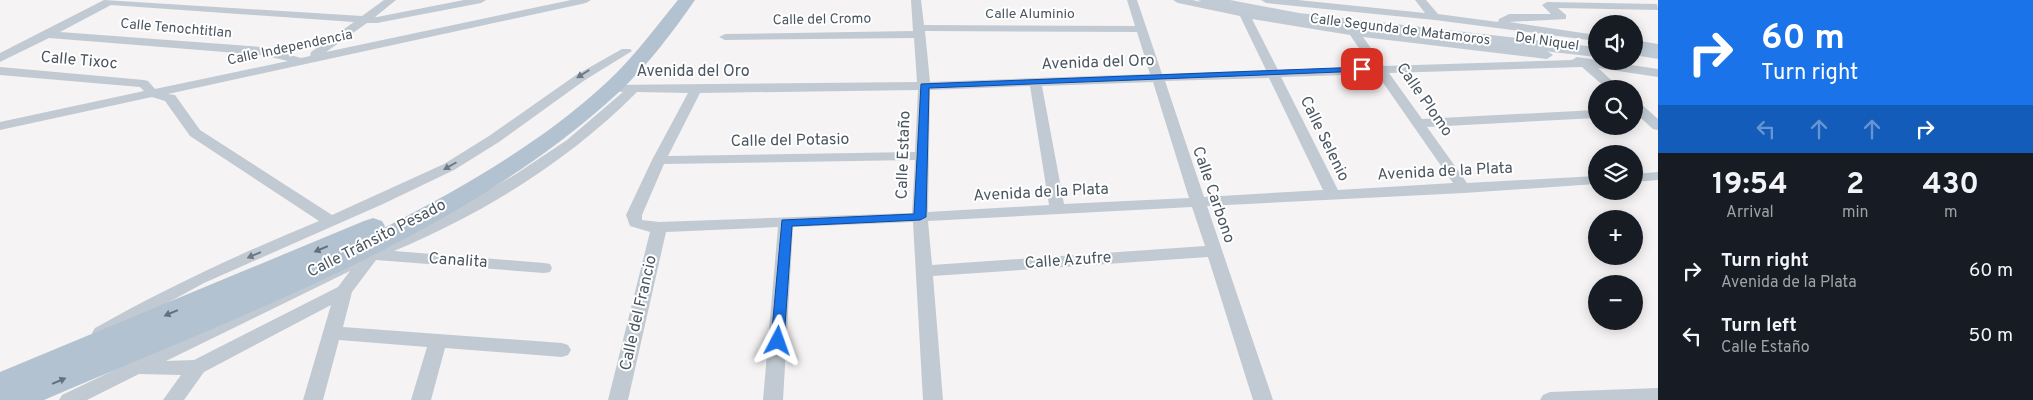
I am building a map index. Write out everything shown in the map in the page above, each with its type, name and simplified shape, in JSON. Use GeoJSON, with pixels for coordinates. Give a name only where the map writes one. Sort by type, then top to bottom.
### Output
{"type":"FeatureCollection","features":[{"type":"Feature","properties":{"kind":"main road","name":"Calle Tránsito Pesado"},"geometry":{"type":"LineString","coordinates":[[0,385],[354,236],[420,202],[525,138],[571,104],[626,51],[670,0]]}},
{"type":"Feature","properties":{"kind":"main road","name":"Calle Tránsito Pesado"},"geometry":{"type":"LineString","coordinates":[[14,400],[277,288],[400,230],[472,189],[542,144],[623,88],[646,52],[687,0]]}},
{"type":"Feature","properties":{"kind":"main road","name":"Calle Segunda de Matamoros"},"geometry":{"type":"LineString","coordinates":[[1206,0],[1300,18],[1588,57]]}},
{"type":"Feature","properties":{"kind":"main road","name":"Calle Segunda de Matamoros"},"geometry":{"type":"LineString","coordinates":[[1238,0],[1322,14],[1588,42]]}},
{"type":"Feature","properties":{"kind":"main road"},"geometry":{"type":"LineString","coordinates":[[1643,52],[1658,54]]}},
{"type":"Feature","properties":{"kind":"main road"},"geometry":{"type":"LineString","coordinates":[[1643,61],[1658,64]]}},
{"type":"Feature","properties":{"kind":"street"},"geometry":{"type":"LineString","coordinates":[[170,6],[189,0]]}},
{"type":"Feature","properties":{"kind":"street"},"geometry":{"type":"LineString","coordinates":[[305,59],[391,0]]}},
{"type":"Feature","properties":{"kind":"street"},"geometry":{"type":"LineString","coordinates":[[0,58],[110,1],[377,20],[481,0]]}},
{"type":"Feature","properties":{"kind":"street","name":"Calle Independencia"},"geometry":{"type":"LineString","coordinates":[[0,126],[586,0]]}},
{"type":"Feature","properties":{"kind":"street","name":"Calle Estaño"},"geometry":{"type":"LineString","coordinates":[[916,0],[924,86],[920,217],[933,400]]}},
{"type":"Feature","properties":{"kind":"street","name":"Calle Carbono"},"geometry":{"type":"LineString","coordinates":[[1132,0],[1196,202],[1263,400]]}},
{"type":"Feature","properties":{"kind":"street","name":"Del Niquel"},"geometry":{"type":"LineString","coordinates":[[1178,0],[1245,16],[1354,32],[1546,55],[1588,57]]}},
{"type":"Feature","properties":{"kind":"street"},"geometry":{"type":"LineString","coordinates":[[1266,0],[1435,17],[1588,37]]}},
{"type":"Feature","properties":{"kind":"street"},"geometry":{"type":"LineString","coordinates":[[1420,0],[1435,17]]}},
{"type":"Feature","properties":{"kind":"street"},"geometry":{"type":"LineString","coordinates":[[1506,26],[1503,21],[1509,17],[1562,17],[1547,5],[1535,0]]}},
{"type":"Feature","properties":{"kind":"street"},"geometry":{"type":"LineString","coordinates":[[1547,5],[1657,6]]}},
{"type":"Feature","properties":{"kind":"street"},"geometry":{"type":"LineString","coordinates":[[1322,14],[1392,14]]}},
{"type":"Feature","properties":{"kind":"street","name":"Calle Selenio"},"geometry":{"type":"LineString","coordinates":[[1245,16],[1333,195]]}},
{"type":"Feature","properties":{"kind":"street","name":"Calle Aluminio"},"geometry":{"type":"LineString","coordinates":[[920,31],[1141,29]]}},
{"type":"Feature","properties":{"kind":"street","name":"Calle del Cromo"},"geometry":{"type":"LineString","coordinates":[[726,37],[920,31]]}},
{"type":"Feature","properties":{"kind":"street","name":"Calle Plomo"},"geometry":{"type":"LineString","coordinates":[[1354,32],[1464,189]]}},
{"type":"Feature","properties":{"kind":"street","name":"Calle Tenochtitlan"},"geometry":{"type":"LineString","coordinates":[[47,34],[262,51],[305,59]]}},
{"type":"Feature","properties":{"kind":"street"},"geometry":{"type":"LineString","coordinates":[[1643,44],[1658,47]]}},
{"type":"Feature","properties":{"kind":"street"},"geometry":{"type":"LineString","coordinates":[[44,366],[163,296],[377,202],[452,165],[528,115],[578,76],[626,51]]}},
{"type":"Feature","properties":{"kind":"street","name":"Avenida del Oro"},"geometry":{"type":"LineString","coordinates":[[623,88],[924,86],[1380,69],[1588,57]]}},
{"type":"Feature","properties":{"kind":"street"},"geometry":{"type":"LineString","coordinates":[[1643,69],[1658,73]]}},
{"type":"Feature","properties":{"kind":"street","name":"Calle Tixoc"},"geometry":{"type":"LineString","coordinates":[[0,71],[144,84],[152,93],[170,98],[195,133],[332,222]]}},
{"type":"Feature","properties":{"kind":"street"},"geometry":{"type":"LineString","coordinates":[[1035,82],[1057,210]]}},
{"type":"Feature","properties":{"kind":"street"},"geometry":{"type":"LineString","coordinates":[[69,400],[137,369],[372,254],[435,228],[521,177],[572,143],[609,113],[623,88]]}},
{"type":"Feature","properties":{"kind":"street","name":"Avenida de la Plata"},"geometry":{"type":"LineString","coordinates":[[696,89],[659,160],[634,215],[636,223],[646,227],[659,227],[920,217],[1464,189],[1588,181]]}},
{"type":"Feature","properties":{"kind":"street"},"geometry":{"type":"LineString","coordinates":[[1419,123],[1588,114]]}},
{"type":"Feature","properties":{"kind":"street"},"geometry":{"type":"LineString","coordinates":[[1643,115],[1658,126]]}},
{"type":"Feature","properties":{"kind":"street","name":"Calle del Potasio"},"geometry":{"type":"LineString","coordinates":[[659,160],[921,156]]}},
{"type":"Feature","properties":{"kind":"street"},"geometry":{"type":"LineString","coordinates":[[1643,177],[1658,176]]}},
{"type":"Feature","properties":{"kind":"street"},"geometry":{"type":"LineString","coordinates":[[773,400],[786,222]]}},
{"type":"Feature","properties":{"kind":"street","name":"Calle del Francio"},"geometry":{"type":"LineString","coordinates":[[618,400],[659,227]]}},
{"type":"Feature","properties":{"kind":"street"},"geometry":{"type":"LineString","coordinates":[[312,400],[344,291],[372,254],[400,230]]}},
{"type":"Feature","properties":{"kind":"street","name":"Calle Azufre"},"geometry":{"type":"LineString","coordinates":[[923,271],[1214,251]]}},
{"type":"Feature","properties":{"kind":"street","name":"Canalita"},"geometry":{"type":"LineString","coordinates":[[372,254],[544,268]]}},
{"type":"Feature","properties":{"kind":"street"},"geometry":{"type":"LineString","coordinates":[[137,369],[197,367],[344,291]]}},
{"type":"Feature","properties":{"kind":"street"},"geometry":{"type":"LineString","coordinates":[[332,333],[562,350]]}},
{"type":"Feature","properties":{"kind":"street"},"geometry":{"type":"LineString","coordinates":[[421,400],[438,340]]}},
{"type":"Feature","properties":{"kind":"street"},"geometry":{"type":"LineString","coordinates":[[173,400],[197,367]]}},
{"type":"Feature","properties":{"kind":"street"},"geometry":{"type":"LineString","coordinates":[[1550,400],[1658,395]]}},
{"type":"Feature","properties":{"kind":"route"},"geometry":{"type":"LineString","coordinates":[[778,341],[786,222],[920,217],[924,86],[1362,69]]}}]}
